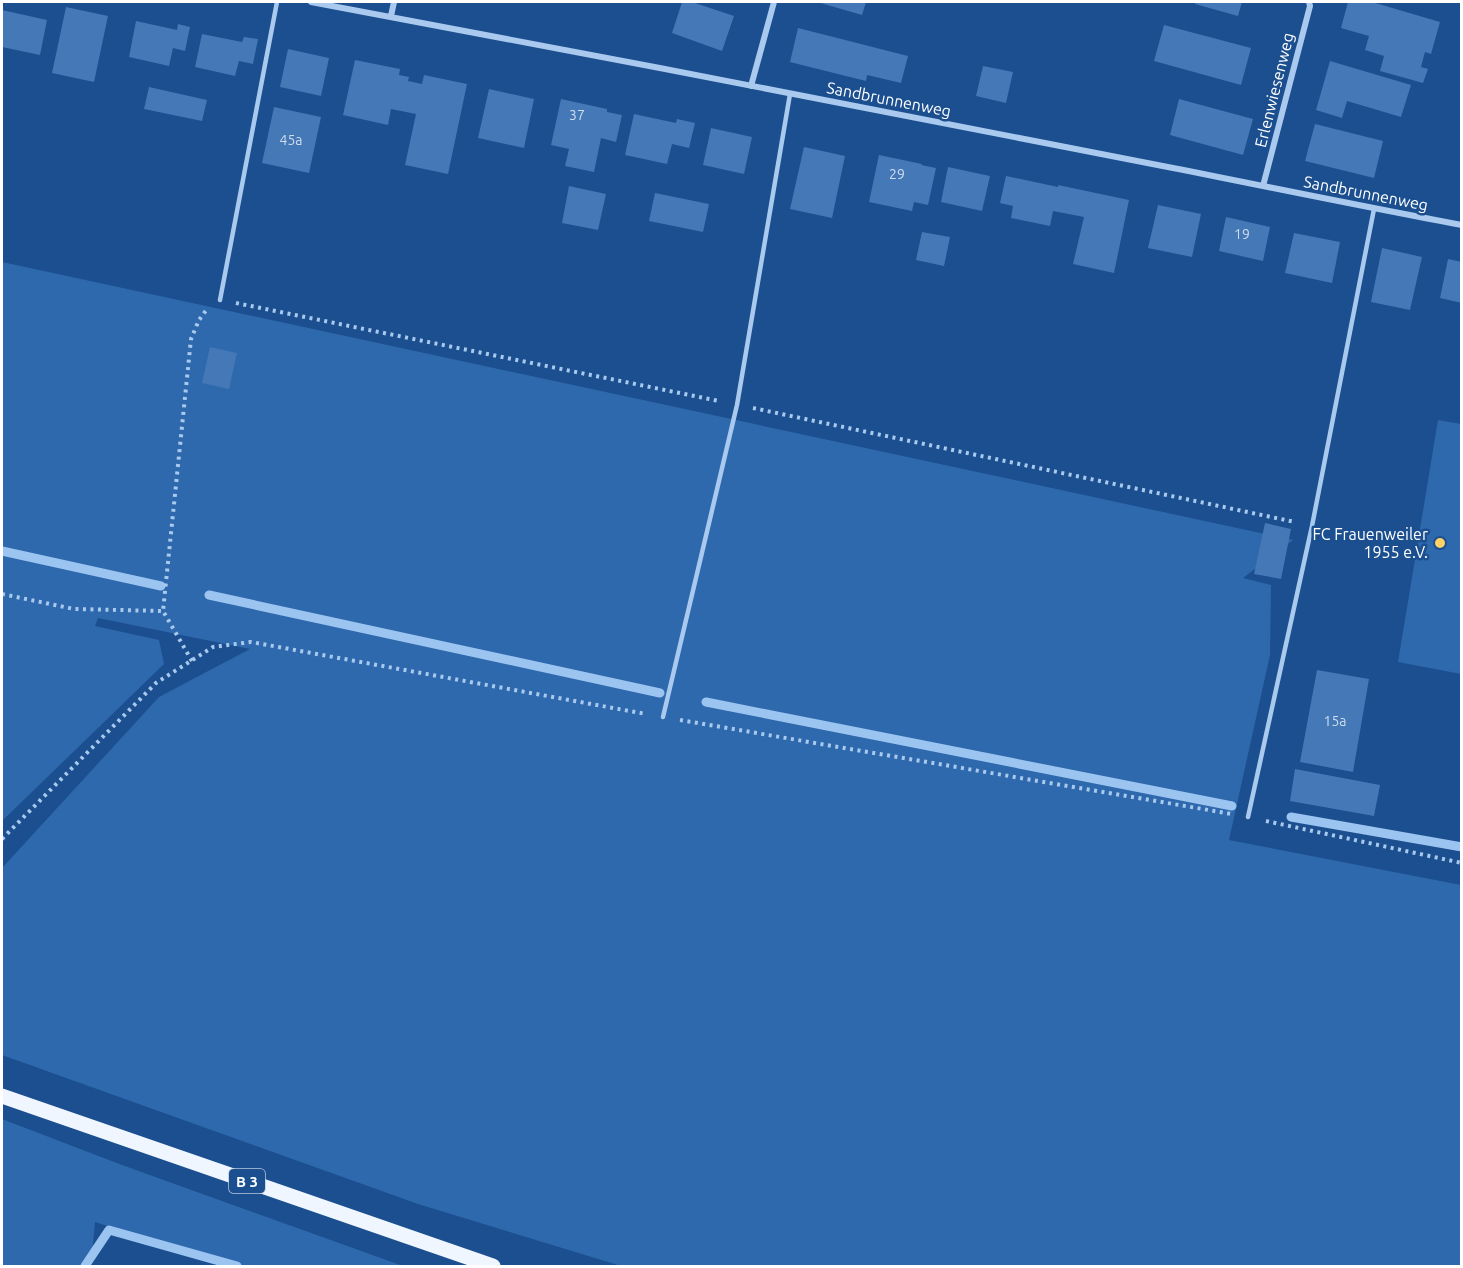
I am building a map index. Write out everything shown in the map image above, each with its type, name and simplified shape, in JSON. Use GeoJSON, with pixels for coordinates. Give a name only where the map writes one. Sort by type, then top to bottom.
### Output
{"type":"FeatureCollection","features":[{"type":"Feature","properties":{"kind":"main road","name":"B 3"},"geometry":{"type":"LineString","coordinates":[[2,1096],[493,1266]]}},
{"type":"Feature","properties":{"kind":"street","name":"Sandbrunnenweg"},"geometry":{"type":"LineString","coordinates":[[311,2],[1461,225]]}},
{"type":"Feature","properties":{"kind":"street"},"geometry":{"type":"LineString","coordinates":[[391,16],[393,2]]}},
{"type":"Feature","properties":{"kind":"street"},"geometry":{"type":"LineString","coordinates":[[751,86],[774,2]]}},
{"type":"Feature","properties":{"kind":"street","name":"Erlenwiesenweg"},"geometry":{"type":"LineString","coordinates":[[1263,186],[1310,6],[1309,2]]}},
{"type":"Feature","properties":{"kind":"lane"},"geometry":{"type":"LineString","coordinates":[[220,300],[277,2]]}},
{"type":"Feature","properties":{"kind":"lane"},"geometry":{"type":"LineString","coordinates":[[663,717],[737,405],[790,94]]}},
{"type":"Feature","properties":{"kind":"lane"},"geometry":{"type":"LineString","coordinates":[[1248,817],[1312,526],[1374,209]]}},
{"type":"Feature","properties":{"kind":"path"},"geometry":{"type":"LineString","coordinates":[[192,661],[163,611],[191,339],[203,313],[220,300],[737,405],[1312,526]]}},
{"type":"Feature","properties":{"kind":"path"},"geometry":{"type":"LineString","coordinates":[[2,594],[74,609],[163,611]]}},
{"type":"Feature","properties":{"kind":"path"},"geometry":{"type":"LineString","coordinates":[[2,839],[156,683],[213,646],[251,642],[663,717],[1248,817],[1461,863]]}},
{"type":"Feature","properties":{"kind":"shaded area"},"geometry":{"type":"Polygon","coordinates":[[[2,262],[1293,540],[1243,578],[1271,585],[1270,655],[1229,840],[1461,885],[1461,1266],[621,1266],[418,1204],[2,1055],[2,868],[159,697],[250,649],[98,618],[95,626],[159,640],[164,664],[2,821],[2,262]]]}},
{"type":"Feature","properties":{"kind":"shaded area","name":"FC Frauenweiler 1955 e.V."},"geometry":{"type":"Polygon","coordinates":[[[1438,420],[1461,424],[1461,674],[1398,662],[1438,420]]]}},
{"type":"Feature","properties":{"kind":"shaded area"},"geometry":{"type":"Polygon","coordinates":[[[2,1119],[122,1165],[403,1266],[232,1266],[95,1222],[91,1266],[2,1266],[2,1119]]]}},
{"type":"Feature","properties":{"kind":"building"},"geometry":{"type":"Polygon","coordinates":[[[682,2],[692,2],[734,16],[722,51],[672,33],[682,2]]]}},
{"type":"Feature","properties":{"kind":"building"},"geometry":{"type":"Polygon","coordinates":[[[817,2],[866,2],[862,15],[817,2]]]}},
{"type":"Feature","properties":{"kind":"building"},"geometry":{"type":"Polygon","coordinates":[[[1195,2],[1242,2],[1238,16],[1195,4],[1195,2]]]}},
{"type":"Feature","properties":{"kind":"building"},"geometry":{"type":"Polygon","coordinates":[[[1348,2],[1372,2],[1440,22],[1431,54],[1425,52],[1421,67],[1428,69],[1423,83],[1380,71],[1384,56],[1365,50],[1369,36],[1341,28],[1348,2]]]}},
{"type":"Feature","properties":{"kind":"building"},"geometry":{"type":"Polygon","coordinates":[[[66,7],[108,16],[94,82],[52,73],[66,7]]]}},
{"type":"Feature","properties":{"kind":"building"},"geometry":{"type":"Polygon","coordinates":[[[2,10],[47,20],[40,55],[2,47],[2,10]]]}},
{"type":"Feature","properties":{"kind":"building"},"geometry":{"type":"Polygon","coordinates":[[[136,21],[177,30],[178,24],[190,27],[185,51],[173,48],[169,66],[129,57],[136,21]]]}},
{"type":"Feature","properties":{"kind":"building"},"geometry":{"type":"Polygon","coordinates":[[[1164,25],[1251,48],[1241,85],[1154,61],[1164,25]]]}},
{"type":"Feature","properties":{"kind":"building"},"geometry":{"type":"Polygon","coordinates":[[[798,28],[908,56],[901,83],[867,75],[866,81],[790,62],[798,28]]]}},
{"type":"Feature","properties":{"kind":"building"},"geometry":{"type":"Polygon","coordinates":[[[202,34],[242,42],[244,37],[258,39],[253,64],[239,61],[235,76],[195,67],[202,34]]]}},
{"type":"Feature","properties":{"kind":"building"},"geometry":{"type":"Polygon","coordinates":[[[288,49],[329,58],[321,96],[280,87],[288,49]]]}},
{"type":"Feature","properties":{"kind":"building"},"geometry":{"type":"Polygon","coordinates":[[[355,60],[400,69],[399,75],[409,77],[408,81],[422,84],[424,75],[467,84],[448,174],[405,165],[416,114],[391,109],[388,125],[343,115],[355,60]]]}},
{"type":"Feature","properties":{"kind":"building"},"geometry":{"type":"Polygon","coordinates":[[[1330,61],[1411,85],[1401,117],[1347,101],[1342,118],[1316,110],[1330,61]]]}},
{"type":"Feature","properties":{"kind":"building"},"geometry":{"type":"Polygon","coordinates":[[[983,66],[1013,72],[1006,103],[976,96],[983,66]]]}},
{"type":"Feature","properties":{"kind":"building"},"geometry":{"type":"Polygon","coordinates":[[[149,87],[207,100],[202,121],[144,109],[149,87]]]}},
{"type":"Feature","properties":{"kind":"building"},"geometry":{"type":"Polygon","coordinates":[[[489,89],[534,99],[524,148],[478,138],[489,89]]]}},
{"type":"Feature","properties":{"kind":"building"},"geometry":{"type":"Polygon","coordinates":[[[561,99],[607,109],[607,112],[622,115],[616,142],[601,138],[594,172],[565,166],[569,149],[551,145],[561,99]]]}},
{"type":"Feature","properties":{"kind":"building"},"geometry":{"type":"Polygon","coordinates":[[[1179,99],[1253,119],[1243,155],[1170,135],[1179,99]]]}},
{"type":"Feature","properties":{"kind":"building"},"geometry":{"type":"Polygon","coordinates":[[[274,107],[321,117],[309,173],[262,163],[274,107]]]}},
{"type":"Feature","properties":{"kind":"building"},"geometry":{"type":"Polygon","coordinates":[[[634,114],[676,123],[677,119],[695,123],[689,148],[672,144],[667,164],[625,155],[634,114]]]}},
{"type":"Feature","properties":{"kind":"building"},"geometry":{"type":"Polygon","coordinates":[[[1315,124],[1383,141],[1374,178],[1305,161],[1315,124]]]}},
{"type":"Feature","properties":{"kind":"building"},"geometry":{"type":"Polygon","coordinates":[[[711,128],[752,137],[744,174],[703,165],[711,128]]]}},
{"type":"Feature","properties":{"kind":"building"},"geometry":{"type":"Polygon","coordinates":[[[804,147],[845,156],[832,218],[790,209],[804,147]]]}},
{"type":"Feature","properties":{"kind":"building"},"geometry":{"type":"Polygon","coordinates":[[[879,155],[936,168],[928,205],[914,202],[912,211],[869,202],[879,155]]]}},
{"type":"Feature","properties":{"kind":"building"},"geometry":{"type":"Polygon","coordinates":[[[948,167],[990,176],[982,211],[941,202],[948,167]]]}},
{"type":"Feature","properties":{"kind":"building"},"geometry":{"type":"Polygon","coordinates":[[[1006,176],[1129,200],[1114,273],[1073,264],[1084,217],[1053,211],[1050,226],[1011,218],[1013,206],[1000,203],[1006,176]]]}},
{"type":"Feature","properties":{"kind":"building"},"geometry":{"type":"Polygon","coordinates":[[[569,186],[606,194],[598,230],[562,223],[569,186]]]}},
{"type":"Feature","properties":{"kind":"building"},"geometry":{"type":"Polygon","coordinates":[[[655,193],[709,204],[703,232],[649,221],[655,193]]]}},
{"type":"Feature","properties":{"kind":"building"},"geometry":{"type":"Polygon","coordinates":[[[1158,205],[1201,214],[1192,257],[1148,248],[1158,205]]]}},
{"type":"Feature","properties":{"kind":"building"},"geometry":{"type":"Polygon","coordinates":[[[1226,217],[1270,227],[1263,261],[1219,251],[1226,217]]]}},
{"type":"Feature","properties":{"kind":"building"},"geometry":{"type":"Polygon","coordinates":[[[922,232],[950,237],[944,266],[916,260],[922,232]]]}},
{"type":"Feature","properties":{"kind":"building"},"geometry":{"type":"Polygon","coordinates":[[[1294,233],[1340,242],[1332,283],[1285,273],[1294,233]]]}},
{"type":"Feature","properties":{"kind":"building"},"geometry":{"type":"Polygon","coordinates":[[[1382,248],[1422,257],[1410,310],[1371,302],[1382,248]]]}},
{"type":"Feature","properties":{"kind":"building"},"geometry":{"type":"Polygon","coordinates":[[[1448,259],[1462,262],[1462,303],[1440,298],[1448,259]]]}},
{"type":"Feature","properties":{"kind":"building"},"geometry":{"type":"Polygon","coordinates":[[[210,347],[237,353],[229,389],[202,383],[210,347]]]}},
{"type":"Feature","properties":{"kind":"building"},"geometry":{"type":"Polygon","coordinates":[[[1265,523],[1291,529],[1281,579],[1254,574],[1265,523]]]}},
{"type":"Feature","properties":{"kind":"building"},"geometry":{"type":"Polygon","coordinates":[[[1317,670],[1369,679],[1353,772],[1300,762],[1317,670]]]}},
{"type":"Feature","properties":{"kind":"building"},"geometry":{"type":"Polygon","coordinates":[[[1295,769],[1380,785],[1374,816],[1290,801],[1295,769]]]}},
{"type":"Feature","properties":{"kind":"waterway"},"geometry":{"type":"LineString","coordinates":[[2,551],[161,586]]}},
{"type":"Feature","properties":{"kind":"waterway"},"geometry":{"type":"LineString","coordinates":[[209,595],[660,693]]}},
{"type":"Feature","properties":{"kind":"waterway"},"geometry":{"type":"LineString","coordinates":[[706,702],[1232,806]]}},
{"type":"Feature","properties":{"kind":"waterway"},"geometry":{"type":"LineString","coordinates":[[1291,817],[1462,847]]}},
{"type":"Feature","properties":{"kind":"waterway"},"geometry":{"type":"LineString","coordinates":[[85,1266],[109,1230],[237,1266]]}},
{"type":"Feature","properties":{"kind":"place","name":"FC Frauenweiler 1955 e.V."},"geometry":{"type":"Point","coordinates":[1440,543]}}]}
